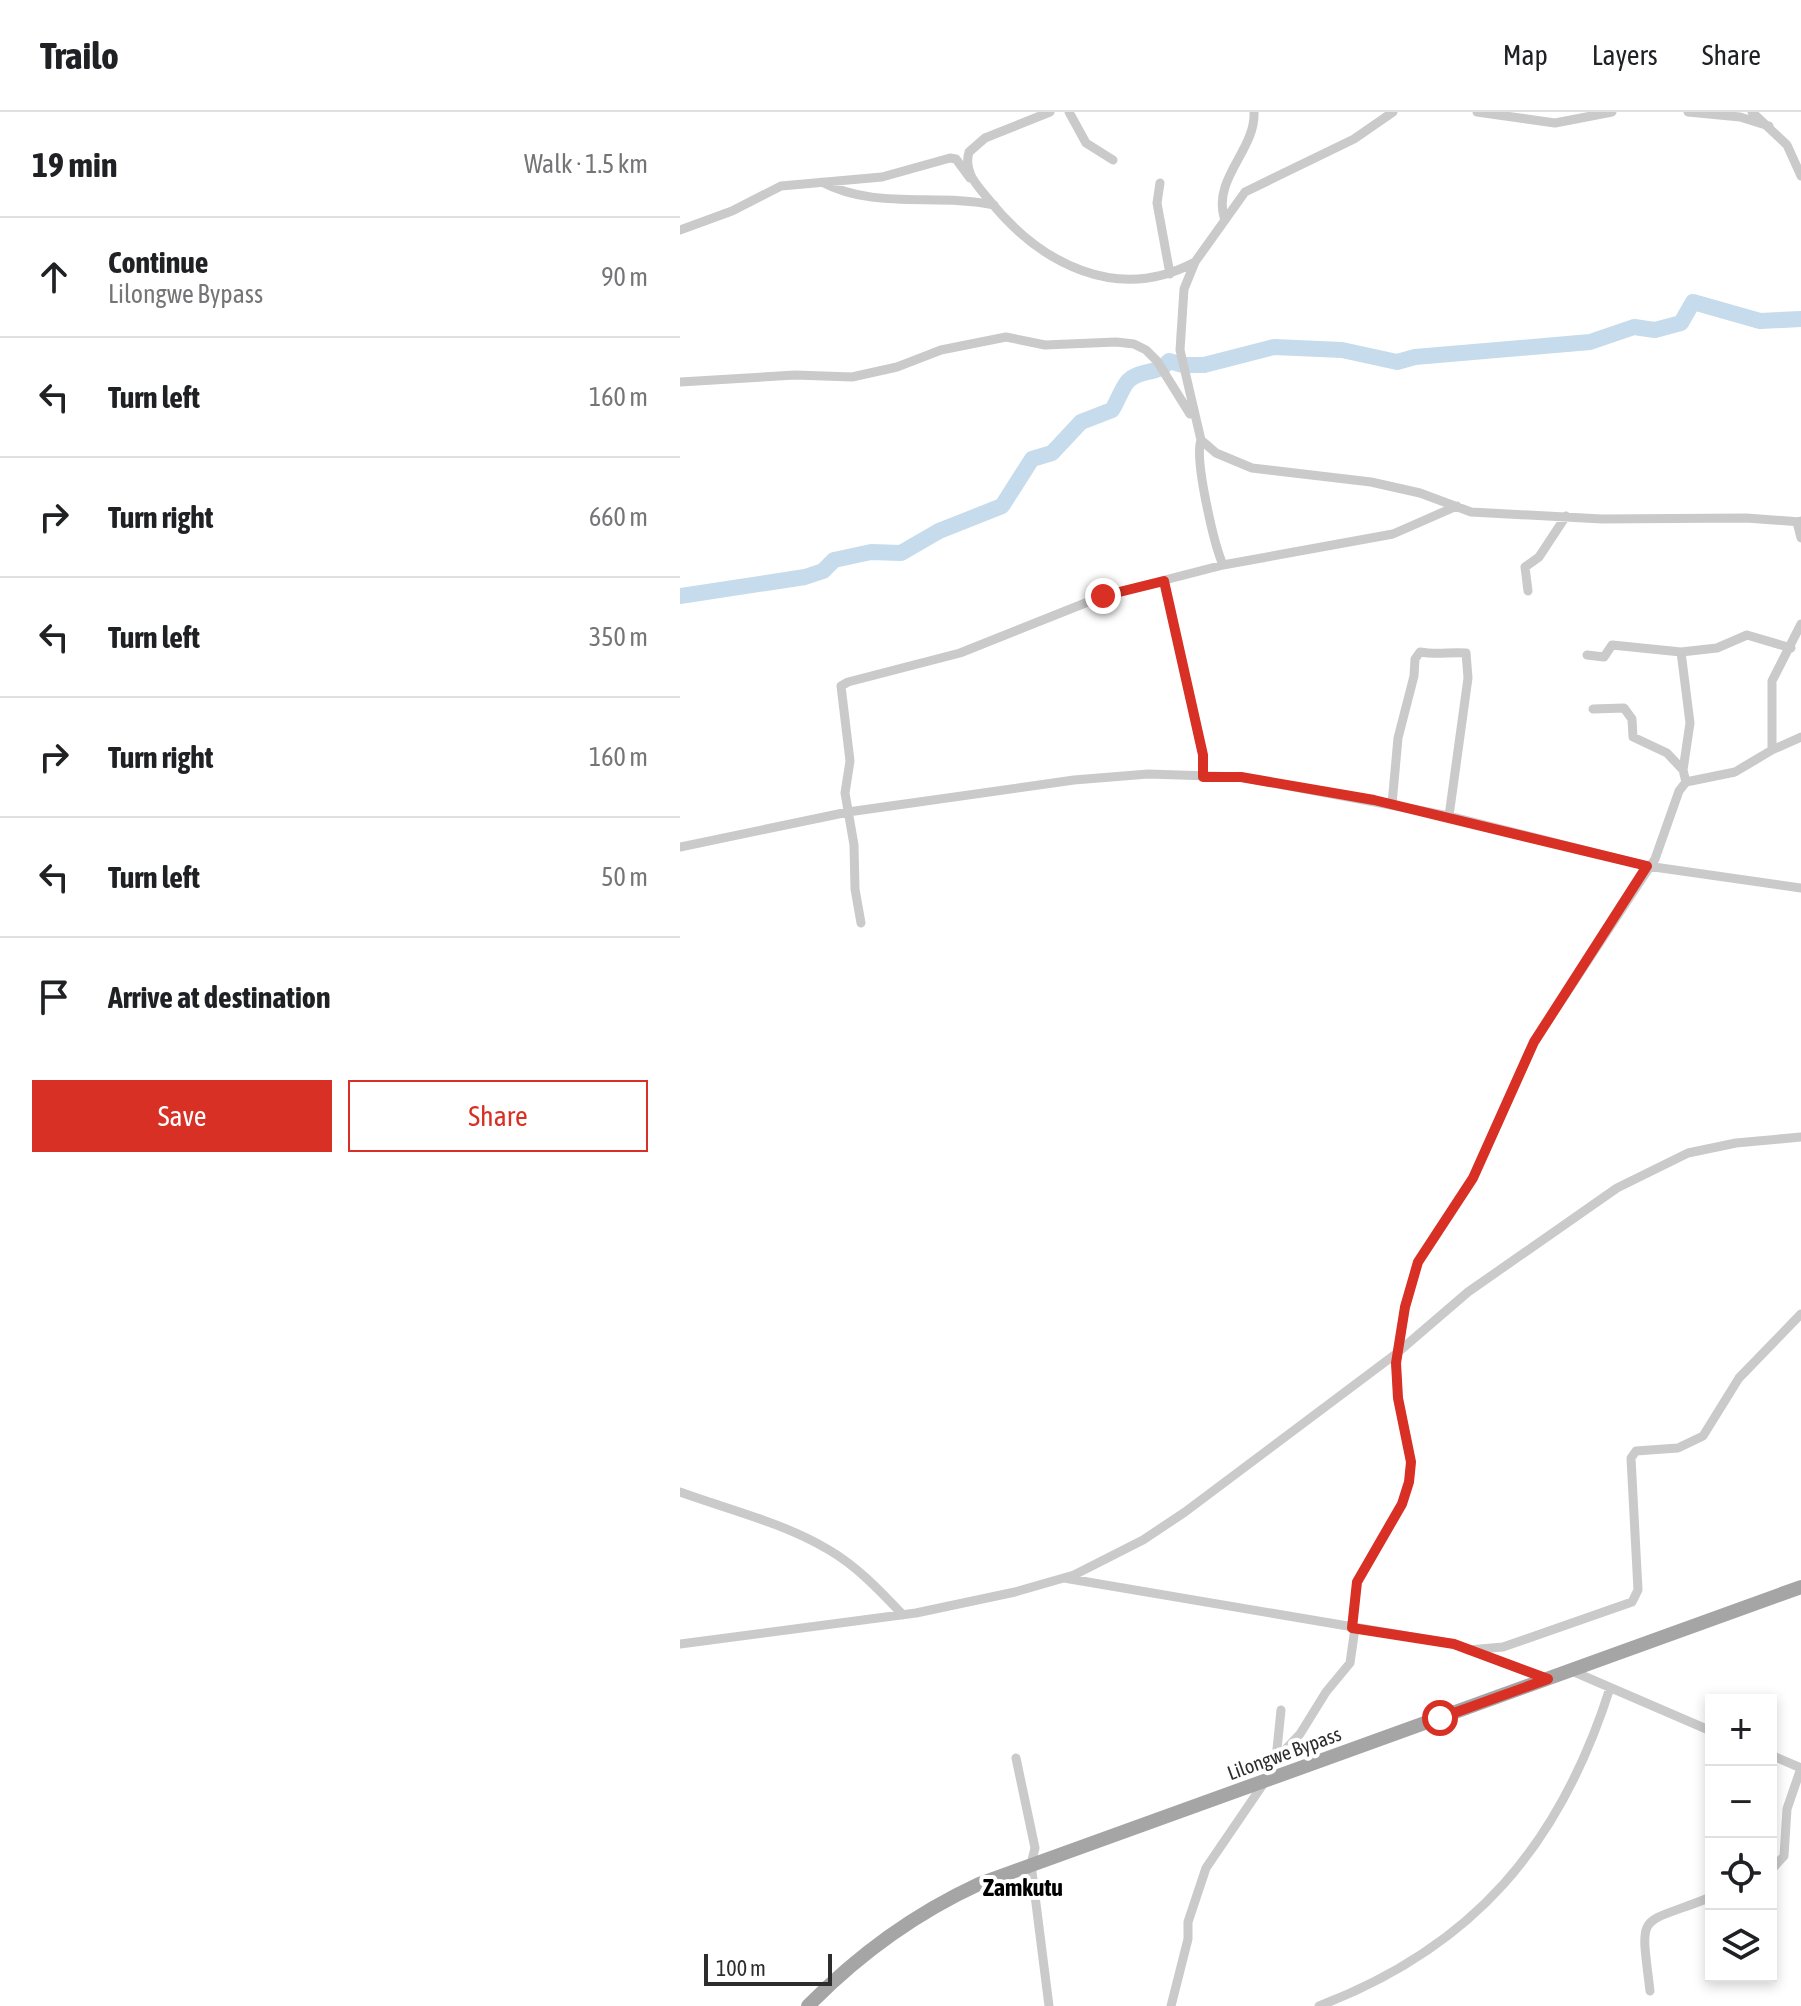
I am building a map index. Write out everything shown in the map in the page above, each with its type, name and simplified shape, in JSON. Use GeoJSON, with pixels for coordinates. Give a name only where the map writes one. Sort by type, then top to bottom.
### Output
{"type":"FeatureCollection","features":[{"type":"Feature","properties":{"kind":"main road","name":"Lilongwe Bypass"},"geometry":{"type":"LineString","coordinates":[[808,2006],[871,1949],[926,1912],[979,1884],[1801,1587]]}},
{"type":"Feature","properties":{"kind":"street"},"geometry":{"type":"LineString","coordinates":[[971,179],[969,152],[985,138],[1048,112]]}},
{"type":"Feature","properties":{"kind":"street"},"geometry":{"type":"LineString","coordinates":[[1069,112],[1086,143],[1113,160]]}},
{"type":"Feature","properties":{"kind":"street"},"geometry":{"type":"LineString","coordinates":[[1224,217],[1222,210],[1230,172],[1250,138],[1254,112]]}},
{"type":"Feature","properties":{"kind":"street"},"geometry":{"type":"LineString","coordinates":[[1223,565],[1206,503],[1199,457],[1201,440],[1193,418],[1180,350],[1184,289],[1195,262],[1224,217],[1245,192],[1354,139],[1393,112]]}},
{"type":"Feature","properties":{"kind":"street"},"geometry":{"type":"LineString","coordinates":[[1477,112],[1555,123],[1612,112]]}},
{"type":"Feature","properties":{"kind":"street"},"geometry":{"type":"LineString","coordinates":[[1688,112],[1740,117],[1769,126]]}},
{"type":"Feature","properties":{"kind":"street"},"geometry":{"type":"LineString","coordinates":[[1752,112],[1787,145],[1801,176]]}},
{"type":"Feature","properties":{"kind":"street"},"geometry":{"type":"LineString","coordinates":[[680,230],[732,211],[765,191],[882,177],[950,158],[956,159],[994,205],[1031,242],[1072,270],[1112,277],[1170,274],[1195,262]]}},
{"type":"Feature","properties":{"kind":"street"},"geometry":{"type":"LineString","coordinates":[[822,182],[867,198],[921,198],[994,205]]}},
{"type":"Feature","properties":{"kind":"street"},"geometry":{"type":"LineString","coordinates":[[1160,183],[1157,203],[1170,274]]}},
{"type":"Feature","properties":{"kind":"street"},"geometry":{"type":"LineString","coordinates":[[680,382],[795,375],[852,377],[897,367],[941,350],[1006,337],[1045,345],[1116,342],[1146,350],[1157,361],[1193,418]]}},
{"type":"Feature","properties":{"kind":"street"},"geometry":{"type":"LineString","coordinates":[[1201,440],[1216,453],[1252,468],[1371,482],[1471,512],[1800,522],[1801,538]]}},
{"type":"Feature","properties":{"kind":"street"},"geometry":{"type":"LineString","coordinates":[[861,923],[845,793],[850,761],[841,686],[878,671],[960,653],[1103,596],[1223,565],[1393,534],[1457,506]]}},
{"type":"Feature","properties":{"kind":"street"},"geometry":{"type":"LineString","coordinates":[[1528,591],[1525,567],[1539,557],[1566,516]]}},
{"type":"Feature","properties":{"kind":"street"},"geometry":{"type":"LineString","coordinates":[[1164,581],[1203,755],[1203,777]]}},
{"type":"Feature","properties":{"kind":"street"},"geometry":{"type":"LineString","coordinates":[[1772,750],[1772,681],[1801,628],[1801,613]]}},
{"type":"Feature","properties":{"kind":"street"},"geometry":{"type":"LineString","coordinates":[[1587,655],[1604,657],[1612,645],[1681,652],[1717,648],[1747,635],[1791,648]]}},
{"type":"Feature","properties":{"kind":"street"},"geometry":{"type":"LineString","coordinates":[[1392,804],[1398,738],[1414,676],[1415,659],[1420,652],[1445,656],[1453,652],[1466,653],[1468,678],[1449,816]]}},
{"type":"Feature","properties":{"kind":"street"},"geometry":{"type":"LineString","coordinates":[[1681,652],[1690,723],[1683,770],[1686,782]]}},
{"type":"Feature","properties":{"kind":"street"},"geometry":{"type":"LineString","coordinates":[[1593,709],[1624,708],[1632,719],[1633,737],[1667,753],[1683,770]]}},
{"type":"Feature","properties":{"kind":"street"},"geometry":{"type":"LineString","coordinates":[[1171,2006],[1185,1953],[1188,1922],[1206,1868],[1266,1780],[1276,1759],[1300,1734],[1326,1692],[1350,1663],[1357,1582],[1402,1504],[1411,1472],[1407,1432],[1398,1398],[1397,1353],[1411,1286],[1425,1249],[1473,1178],[1534,1042],[1662,844],[1679,791],[1686,782],[1735,772],[1801,737]]}},
{"type":"Feature","properties":{"kind":"street"},"geometry":{"type":"LineString","coordinates":[[680,847],[848,812],[1091,778],[1148,774],[1260,780],[1449,816],[1647,866],[1801,888]]}},
{"type":"Feature","properties":{"kind":"street"},"geometry":{"type":"LineString","coordinates":[[680,1644],[903,1615],[1015,1592],[1063,1578],[1143,1540],[1397,1353],[1508,1262],[1617,1188],[1688,1153],[1736,1143],[1801,1137]]}},
{"type":"Feature","properties":{"kind":"street"},"geometry":{"type":"LineString","coordinates":[[1468,1650],[1503,1647],[1632,1602],[1638,1590],[1631,1458],[1636,1451],[1678,1448],[1703,1436],[1739,1378],[1801,1314]]}},
{"type":"Feature","properties":{"kind":"street"},"geometry":{"type":"LineString","coordinates":[[680,1492],[776,1525],[828,1549],[871,1581],[903,1615]]}},
{"type":"Feature","properties":{"kind":"street"},"geometry":{"type":"LineString","coordinates":[[1063,1578],[1454,1644],[1548,1679]]}},
{"type":"Feature","properties":{"kind":"street"},"geometry":{"type":"LineString","coordinates":[[1572,1671],[1705,1728]]}},
{"type":"Feature","properties":{"kind":"street"},"geometry":{"type":"LineString","coordinates":[[1319,2006],[1366,1987],[1405,1964],[1470,1922],[1490,1901],[1543,1834],[1571,1785],[1610,1688]]}},
{"type":"Feature","properties":{"kind":"street"},"geometry":{"type":"LineString","coordinates":[[1276,1759],[1281,1710]]}},
{"type":"Feature","properties":{"kind":"street"},"geometry":{"type":"LineString","coordinates":[[1016,1758],[1035,1848],[1031,1864],[1049,2006]]}},
{"type":"Feature","properties":{"kind":"street"},"geometry":{"type":"LineString","coordinates":[[1777,1758],[1801,1768],[1787,1809],[1784,1856],[1777,1864]]}},
{"type":"Feature","properties":{"kind":"street"},"geometry":{"type":"LineString","coordinates":[[1650,1991],[1643,1930],[1650,1919],[1705,1899]]}},
{"type":"Feature","properties":{"kind":"waterway"},"geometry":{"type":"LineString","coordinates":[[680,596],[805,577],[823,571],[834,560],[871,552],[901,553],[939,531],[1002,506],[1032,459],[1052,453],[1081,422],[1112,410],[1133,377],[1160,368],[1169,361],[1204,365],[1274,347],[1342,350],[1397,362],[1415,357],[1590,342],[1634,327],[1655,330],[1681,323],[1693,302],[1760,321],[1801,319]]}},
{"type":"Feature","properties":{"kind":"district","name":"Zamkutu"},"geometry":{"type":"Point","coordinates":[1023,1887]}},
{"type":"Feature","properties":{"kind":"route"},"geometry":{"type":"LineString","coordinates":[[1103,596],[1164,581],[1203,755],[1203,777],[1241,777],[1335,792],[1449,816],[1647,866],[1534,1042],[1499,1127],[1473,1178],[1418,1262],[1405,1307],[1396,1363],[1398,1398],[1407,1432],[1411,1472],[1402,1504],[1361,1571],[1351,1608],[1352,1628],[1454,1644],[1548,1679],[1440,1718]]}}]}
